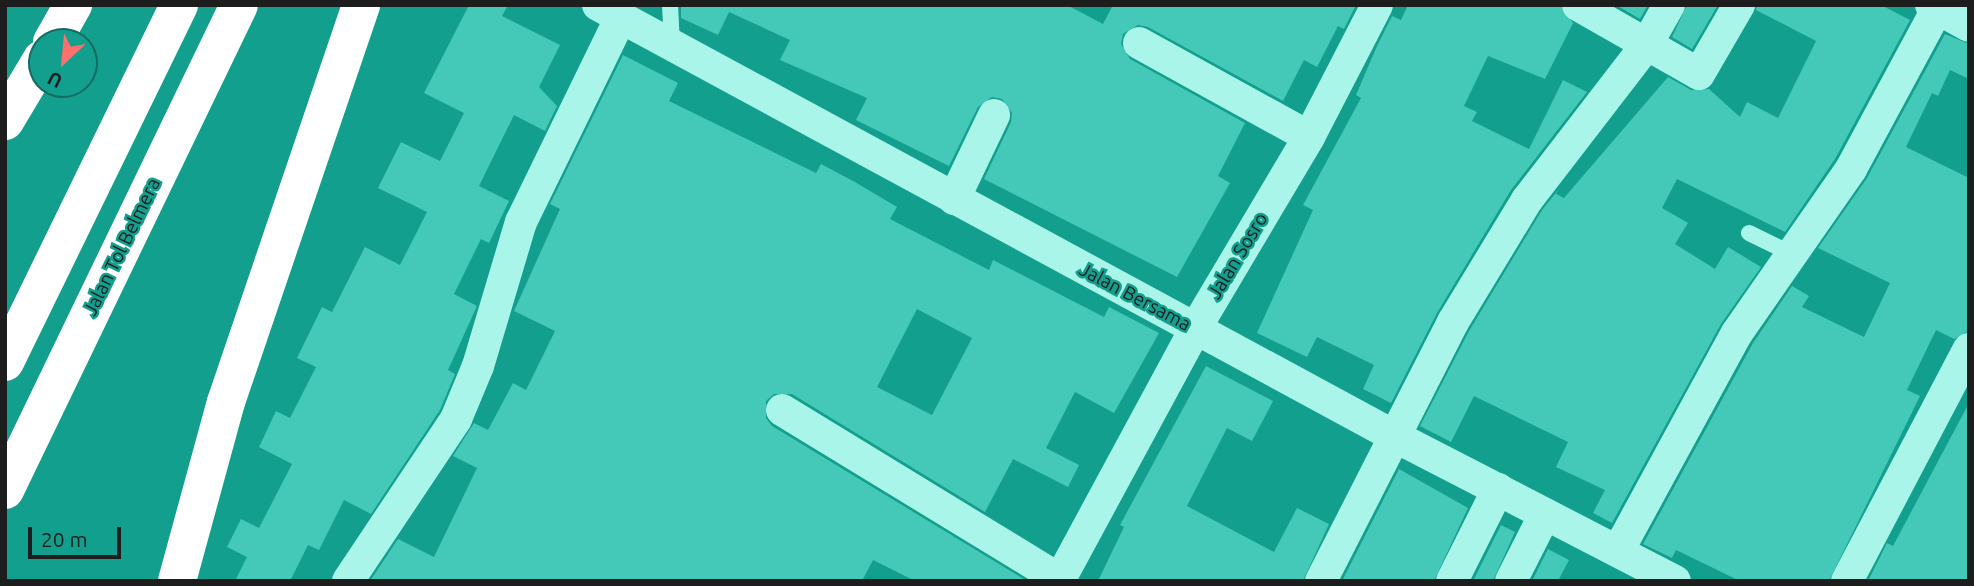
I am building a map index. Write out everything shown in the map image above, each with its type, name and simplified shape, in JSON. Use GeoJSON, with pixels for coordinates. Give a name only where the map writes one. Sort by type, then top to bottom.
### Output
{"type":"FeatureCollection","features":[{"type":"Feature","properties":{"kind":"highway"},"geometry":{"type":"LineString","coordinates":[[60,28],[73,5]]}},
{"type":"Feature","properties":{"kind":"highway"},"geometry":{"type":"LineString","coordinates":[[5,362],[179,5]]}},
{"type":"Feature","properties":{"kind":"highway","name":"Jalan Tol Belmera"},"geometry":{"type":"LineString","coordinates":[[5,489],[239,5]]}},
{"type":"Feature","properties":{"kind":"highway"},"geometry":{"type":"LineString","coordinates":[[177,581],[226,402],[361,5]]}},
{"type":"Feature","properties":{"kind":"highway"},"geometry":{"type":"LineString","coordinates":[[5,121],[28,82]]}},
{"type":"Feature","properties":{"kind":"street","name":"Jalan Sosro"},"geometry":{"type":"LineString","coordinates":[[1059,580],[1195,329],[1309,137],[1377,5]]}},
{"type":"Feature","properties":{"kind":"street"},"geometry":{"type":"LineString","coordinates":[[1578,5],[1699,74],[1739,5]]}},
{"type":"Feature","properties":{"kind":"street"},"geometry":{"type":"LineString","coordinates":[[1321,581],[1453,321],[1527,200],[1647,44],[1669,5]]}},
{"type":"Feature","properties":{"kind":"street"},"geometry":{"type":"LineString","coordinates":[[1618,551],[1737,333],[1794,255],[1851,169],[1934,7],[1969,26]]}},
{"type":"Feature","properties":{"kind":"street","name":"Jalan Bersama"},"geometry":{"type":"LineString","coordinates":[[610,11],[1394,436],[1675,581]]}},
{"type":"Feature","properties":{"kind":"street"},"geometry":{"type":"LineString","coordinates":[[348,581],[456,419],[478,366],[520,222],[610,11]]}},
{"type":"Feature","properties":{"kind":"street"},"geometry":{"type":"LineString","coordinates":[[1139,43],[1309,137]]}},
{"type":"Feature","properties":{"kind":"street"},"geometry":{"type":"LineString","coordinates":[[954,199],[994,115]]}},
{"type":"Feature","properties":{"kind":"street"},"geometry":{"type":"LineString","coordinates":[[1847,581],[1969,349]]}},
{"type":"Feature","properties":{"kind":"street"},"geometry":{"type":"LineString","coordinates":[[782,410],[1059,580]]}},
{"type":"Feature","properties":{"kind":"street"},"geometry":{"type":"LineString","coordinates":[[1452,581],[1498,489]]}},
{"type":"Feature","properties":{"kind":"street"},"geometry":{"type":"LineString","coordinates":[[1511,581],[1545,514]]}},
{"type":"Feature","properties":{"kind":"lane"},"geometry":{"type":"LineString","coordinates":[[670,5],[672,45]]}},
{"type":"Feature","properties":{"kind":"lane"},"geometry":{"type":"LineString","coordinates":[[1749,233],[1794,255]]}},
{"type":"Feature","properties":{"kind":"building"},"geometry":{"type":"Polygon","coordinates":[[[469,5],[508,5],[502,16],[560,45],[539,87],[557,106],[545,131],[514,115],[479,186],[509,201],[489,243],[481,239],[454,294],[477,306],[448,370],[455,374],[440,410],[371,514],[344,500],[319,550],[308,545],[290,581],[235,581],[247,557],[227,547],[241,519],[259,528],[292,464],[259,447],[276,411],[290,418],[316,367],[297,358],[322,307],[332,312],[365,247],[400,265],[427,212],[378,188],[401,142],[440,161],[464,113],[424,93],[469,5]]]}},
{"type":"Feature","properties":{"kind":"building"},"geometry":{"type":"Polygon","coordinates":[[[681,5],[1067,5],[1103,24],[1113,5],[1356,5],[1344,29],[1338,26],[1317,67],[1304,60],[1283,101],[1148,27],[1138,25],[1123,34],[1121,44],[1130,59],[1245,123],[1218,176],[1230,183],[1177,277],[984,179],[1011,122],[1012,113],[1002,99],[992,97],[978,107],[949,166],[856,120],[867,98],[780,60],[790,40],[729,12],[718,35],[681,18],[681,5]]]}},
{"type":"Feature","properties":{"kind":"building"},"geometry":{"type":"Polygon","coordinates":[[[1408,5],[1560,5],[1573,23],[1545,79],[1488,56],[1464,106],[1477,112],[1472,121],[1529,149],[1563,80],[1587,92],[1511,190],[1437,313],[1391,403],[1363,389],[1374,365],[1317,337],[1307,357],[1257,333],[1313,210],[1303,205],[1361,98],[1356,95],[1392,16],[1401,20],[1408,5]]]}},
{"type":"Feature","properties":{"kind":"building"},"geometry":{"type":"Polygon","coordinates":[[[1616,5],[1648,5],[1640,19],[1616,5]]]}},
{"type":"Feature","properties":{"kind":"building"},"geometry":{"type":"Polygon","coordinates":[[[1687,5],[1718,5],[1692,49],[1672,37],[1687,5]]]}},
{"type":"Feature","properties":{"kind":"building"},"geometry":{"type":"Polygon","coordinates":[[[1757,5],[1881,5],[1910,20],[1835,159],[1785,232],[1677,179],[1662,208],[1688,223],[1675,244],[1715,269],[1728,247],[1761,267],[1721,324],[1612,523],[1593,513],[1605,490],[1556,467],[1568,442],[1474,396],[1451,442],[1420,426],[1469,331],[1542,210],[1559,189],[1556,194],[1564,198],[1668,77],[1691,90],[1709,89],[1740,117],[1747,102],[1778,118],[1816,41],[1756,10],[1757,5]]]}},
{"type":"Feature","properties":{"kind":"building"},"geometry":{"type":"Polygon","coordinates":[[[1945,34],[1969,44],[1969,79],[1950,70],[1938,96],[1932,93],[1906,147],[1969,178],[1969,331],[1954,339],[1936,330],[1907,390],[1920,396],[1829,581],[1740,581],[1676,550],[1672,558],[1643,544],[1753,343],[1792,286],[1809,296],[1802,307],[1864,337],[1890,283],[1818,248],[1867,178],[1945,34]]]}},
{"type":"Feature","properties":{"kind":"building"},"geometry":{"type":"Polygon","coordinates":[[[623,55],[678,83],[669,101],[816,173],[821,164],[855,182],[897,207],[890,219],[989,270],[993,260],[1104,317],[1109,307],[1159,333],[1114,413],[1075,392],[1046,448],[1079,465],[1068,487],[1013,459],[985,512],[792,394],[774,394],[766,401],[766,418],[772,426],[1027,581],[915,581],[873,560],[862,581],[370,581],[398,539],[434,557],[477,468],[453,456],[474,423],[488,430],[513,383],[526,390],[555,331],[514,311],[560,209],[550,204],[623,55]],[[917,309],[877,387],[932,415],[972,338],[917,309]]]}},
{"type":"Feature","properties":{"kind":"building"},"geometry":{"type":"Polygon","coordinates":[[[1206,366],[1273,401],[1252,441],[1227,428],[1187,506],[1274,552],[1297,508],[1329,524],[1303,581],[1098,581],[1124,527],[1120,525],[1206,366]]]}},
{"type":"Feature","properties":{"kind":"building"},"geometry":{"type":"Polygon","coordinates":[[[1969,403],[1969,581],[1868,581],[1887,543],[1893,546],[1969,403]]]}},
{"type":"Feature","properties":{"kind":"building"},"geometry":{"type":"Polygon","coordinates":[[[1399,469],[1468,508],[1434,581],[1342,581],[1399,469]]]}},
{"type":"Feature","properties":{"kind":"building"},"geometry":{"type":"Polygon","coordinates":[[[1501,525],[1515,532],[1493,581],[1473,581],[1501,525]]]}},
{"type":"Feature","properties":{"kind":"building"},"geometry":{"type":"Polygon","coordinates":[[[1548,549],[1569,560],[1558,581],[1532,581],[1548,549]]]}}]}
